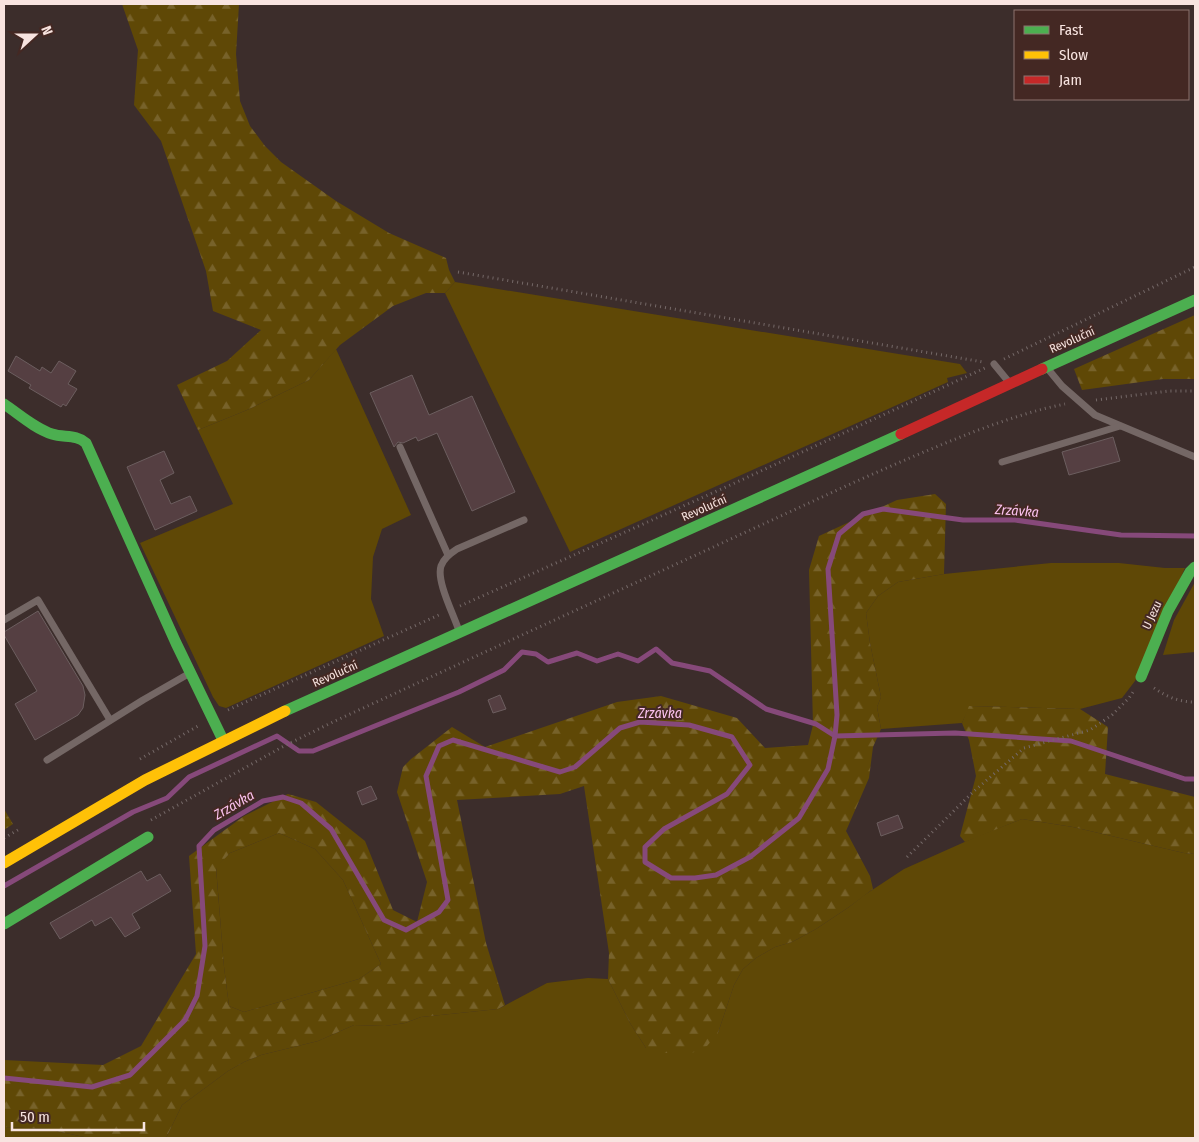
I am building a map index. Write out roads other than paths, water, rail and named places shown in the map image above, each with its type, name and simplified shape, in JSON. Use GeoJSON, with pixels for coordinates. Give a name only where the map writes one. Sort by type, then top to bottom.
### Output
{"type":"FeatureCollection","features":[{"type":"Feature","properties":{"kind":"main road","name":"Revoluční"},"geometry":{"type":"LineString","coordinates":[[4,863],[145,780],[223,740],[1195,300]]}},
{"type":"Feature","properties":{"kind":"main road"},"geometry":{"type":"LineString","coordinates":[[4,404],[51,434],[74,436],[86,443],[223,740]]}},
{"type":"Feature","properties":{"kind":"main road","name":"U Jezu"},"geometry":{"type":"LineString","coordinates":[[1141,677],[1168,611],[1190,572],[1195,567]]}},
{"type":"Feature","properties":{"kind":"main road"},"geometry":{"type":"LineString","coordinates":[[4,924],[148,837]]}},
{"type":"Feature","properties":{"kind":"lane"},"geometry":{"type":"LineString","coordinates":[[994,364],[1005,386]]}},
{"type":"Feature","properties":{"kind":"lane"},"geometry":{"type":"LineString","coordinates":[[1046,367],[1062,386],[1095,415],[1195,456]]}},
{"type":"Feature","properties":{"kind":"lane"},"geometry":{"type":"LineString","coordinates":[[1002,462],[1120,426]]}},
{"type":"Feature","properties":{"kind":"lane"},"geometry":{"type":"LineString","coordinates":[[400,446],[448,555]]}},
{"type":"Feature","properties":{"kind":"lane"},"geometry":{"type":"LineString","coordinates":[[460,633],[440,576],[440,568],[448,555],[457,549],[524,520]]}},
{"type":"Feature","properties":{"kind":"lane"},"geometry":{"type":"LineString","coordinates":[[4,620],[38,600],[110,720]]}},
{"type":"Feature","properties":{"kind":"lane"},"geometry":{"type":"LineString","coordinates":[[47,760],[110,720],[191,673]]}},
{"type":"Feature","properties":{"kind":"waterway","name":"Zrzávka"},"geometry":{"type":"LineString","coordinates":[[4,1078],[92,1087],[130,1075],[185,1020],[197,996],[205,946],[199,846],[214,830],[263,801],[283,797],[301,803],[331,829],[384,920],[406,930],[439,912],[448,900],[426,776],[439,746],[453,740],[560,772],[575,767],[620,728],[640,722],[689,725],[732,737],[750,765],[727,794],[664,829],[645,847],[645,862],[671,878],[695,878],[716,875],[750,857],[799,818],[828,769],[837,715],[828,569],[839,534],[863,514],[883,509],[963,520],[1015,520],[1121,535],[1195,536]]}},
{"type":"Feature","properties":{"kind":"waterway"},"geometry":{"type":"LineString","coordinates":[[4,886],[133,812],[167,798],[189,777],[277,736],[299,751],[313,751],[459,692],[504,670],[522,652],[536,654],[548,662],[577,653],[597,661],[618,654],[638,661],[656,649],[672,663],[710,671],[766,709],[816,724],[835,736],[955,733],[1071,741],[1185,779],[1195,779]]}}]}
